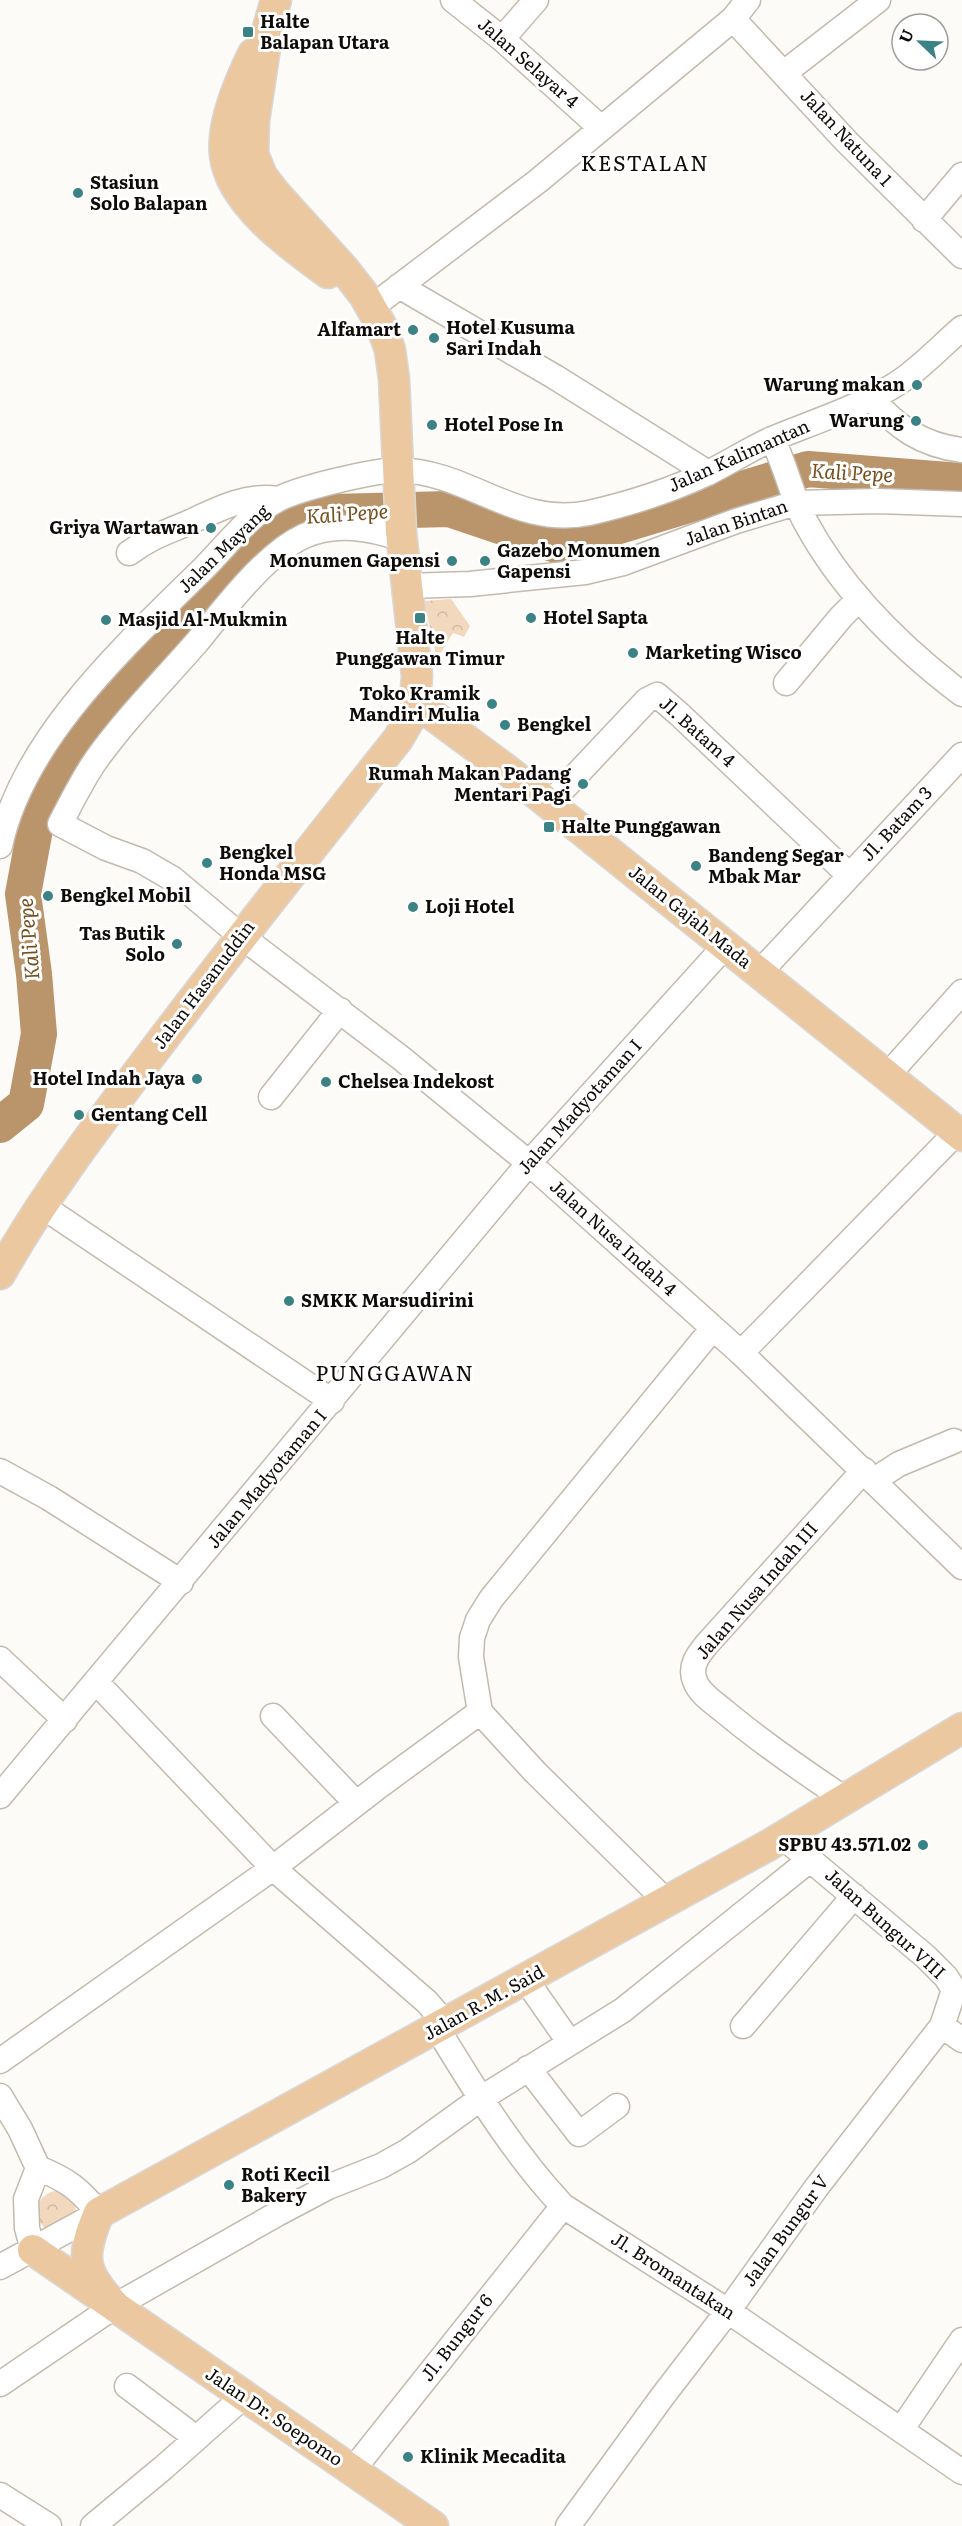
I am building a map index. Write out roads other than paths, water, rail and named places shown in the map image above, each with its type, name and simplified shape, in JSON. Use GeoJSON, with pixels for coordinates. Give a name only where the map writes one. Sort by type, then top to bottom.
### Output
{"type":"FeatureCollection","features":[{"type":"Feature","properties":{"kind":"main road","name":"Jalan Hasanuddin"},"geometry":{"type":"LineString","coordinates":[[0,1274],[42,1206],[91,1134],[242,936],[398,739],[408,722],[415,702],[417,676],[401,536],[392,364],[387,338],[368,301],[251,185],[252,140],[272,14]]}},
{"type":"Feature","properties":{"kind":"main road","name":"Jalan Gajah Mada"},"geometry":{"type":"LineString","coordinates":[[415,702],[549,804],[959,1134]]}},
{"type":"Feature","properties":{"kind":"main road","name":"Jalan R.M. Said"},"geometry":{"type":"LineString","coordinates":[[99,2213],[783,1837],[962,1728]]}},
{"type":"Feature","properties":{"kind":"main road"},"geometry":{"type":"LineString","coordinates":[[99,2213],[91,2233],[86,2256],[89,2274],[115,2306]]}},
{"type":"Feature","properties":{"kind":"main road"},"geometry":{"type":"LineString","coordinates":[[33,2250],[115,2306]]}},
{"type":"Feature","properties":{"kind":"main road","name":"Jalan Dr. Soepomo"},"geometry":{"type":"LineString","coordinates":[[115,2306],[243,2397],[433,2526]]}},
{"type":"Feature","properties":{"kind":"street","name":"Jalan Selayar 4"},"geometry":{"type":"LineString","coordinates":[[453,0],[502,39],[601,128]]}},
{"type":"Feature","properties":{"kind":"street"},"geometry":{"type":"LineString","coordinates":[[502,39],[536,0]]}},
{"type":"Feature","properties":{"kind":"street"},"geometry":{"type":"LineString","coordinates":[[368,301],[399,286],[538,181],[733,19],[748,0]]}},
{"type":"Feature","properties":{"kind":"street"},"geometry":{"type":"LineString","coordinates":[[784,72],[878,0]]}},
{"type":"Feature","properties":{"kind":"street","name":"Jalan Natuna 1"},"geometry":{"type":"LineString","coordinates":[[733,19],[847,142],[962,256]]}},
{"type":"Feature","properties":{"kind":"street"},"geometry":{"type":"LineString","coordinates":[[924,220],[962,175]]}},
{"type":"Feature","properties":{"kind":"street"},"geometry":{"type":"LineString","coordinates":[[399,286],[546,371],[708,473]]}},
{"type":"Feature","properties":{"kind":"street","name":"Jalan Kalimantan"},"geometry":{"type":"LineString","coordinates":[[398,476],[449,479],[507,504],[548,516],[589,513],[652,494],[708,473],[775,444],[870,397],[898,382],[962,328]]}},
{"type":"Feature","properties":{"kind":"street"},"geometry":{"type":"LineString","coordinates":[[870,397],[891,421],[918,438],[962,450]]}},
{"type":"Feature","properties":{"kind":"street"},"geometry":{"type":"LineString","coordinates":[[775,444],[793,494],[824,551],[859,599],[915,656],[962,694]]}},
{"type":"Feature","properties":{"kind":"street","name":"Jalan Mayang"},"geometry":{"type":"LineString","coordinates":[[0,846],[3,831],[18,794],[39,754],[85,692],[120,651],[259,512],[278,499],[308,489],[398,476]]}},
{"type":"Feature","properties":{"kind":"street","name":"Jalan Bintan"},"geometry":{"type":"LineString","coordinates":[[407,586],[470,584],[585,573],[623,563],[736,521],[793,494],[879,501],[962,504]]}},
{"type":"Feature","properties":{"kind":"street"},"geometry":{"type":"LineString","coordinates":[[129,553],[156,535],[207,513],[261,497],[278,499]]}},
{"type":"Feature","properties":{"kind":"street","name":"Jalan Nusa Indah 4"},"geometry":{"type":"LineString","coordinates":[[401,536],[364,528],[344,528],[304,536],[280,551],[214,619],[197,642],[138,707],[96,761],[60,824],[106,848],[157,868],[340,1010],[529,1163],[741,1353],[962,1567]]}},
{"type":"Feature","properties":{"kind":"street"},"geometry":{"type":"LineString","coordinates":[[786,682],[834,624],[859,599]]}},
{"type":"Feature","properties":{"kind":"street","name":"Jl. Batam 4"},"geometry":{"type":"LineString","coordinates":[[549,804],[647,700],[657,695],[680,714],[849,875]]}},
{"type":"Feature","properties":{"kind":"street","name":"Jl. Batam 3"},"geometry":{"type":"LineString","coordinates":[[759,973],[962,754]]}},
{"type":"Feature","properties":{"kind":"street","name":"Jalan Madyotaman I"},"geometry":{"type":"LineString","coordinates":[[0,1796],[97,1683],[529,1163],[725,945]]}},
{"type":"Feature","properties":{"kind":"street"},"geometry":{"type":"LineString","coordinates":[[887,1076],[962,992]]}},
{"type":"Feature","properties":{"kind":"street"},"geometry":{"type":"LineString","coordinates":[[271,1097],[340,1010]]}},
{"type":"Feature","properties":{"kind":"street"},"geometry":{"type":"LineString","coordinates":[[741,1353],[959,1134]]}},
{"type":"Feature","properties":{"kind":"street"},"geometry":{"type":"LineString","coordinates":[[42,1206],[332,1401]]}},
{"type":"Feature","properties":{"kind":"street"},"geometry":{"type":"LineString","coordinates":[[666,1902],[536,1773],[480,1712],[471,1657],[472,1638],[478,1620],[491,1599],[713,1328]]}},
{"type":"Feature","properties":{"kind":"street","name":"Jalan Nusa Indah III"},"geometry":{"type":"LineString","coordinates":[[845,1799],[761,1742],[710,1700],[695,1683],[693,1669],[695,1658],[869,1475],[954,1441]]}},
{"type":"Feature","properties":{"kind":"street"},"geometry":{"type":"LineString","coordinates":[[0,1471],[49,1498],[181,1582]]}},
{"type":"Feature","properties":{"kind":"street"},"geometry":{"type":"LineString","coordinates":[[0,1659],[65,1720]]}},
{"type":"Feature","properties":{"kind":"street","name":"Jl. Bromantakan"},"geometry":{"type":"LineString","coordinates":[[97,1683],[273,1868],[427,2002],[480,2099],[562,2206],[728,2311],[962,2472]]}},
{"type":"Feature","properties":{"kind":"street"},"geometry":{"type":"LineString","coordinates":[[0,2061],[273,1868],[356,1803],[480,1712]]}},
{"type":"Feature","properties":{"kind":"street"},"geometry":{"type":"LineString","coordinates":[[273,1716],[356,1803]]}},
{"type":"Feature","properties":{"kind":"street","name":"Jalan Bungur VIII"},"geometry":{"type":"LineString","coordinates":[[783,1837],[946,1977],[954,1990],[942,2026]]}},
{"type":"Feature","properties":{"kind":"street"},"geometry":{"type":"LineString","coordinates":[[0,2384],[115,2306],[302,2200],[381,2166],[408,2151],[528,2067],[623,2010],[811,1859]]}},
{"type":"Feature","properties":{"kind":"street"},"geometry":{"type":"LineString","coordinates":[[743,2026],[854,1896]]}},
{"type":"Feature","properties":{"kind":"street"},"geometry":{"type":"LineString","coordinates":[[526,1980],[570,2043]]}},
{"type":"Feature","properties":{"kind":"street"},"geometry":{"type":"LineString","coordinates":[[942,2026],[962,2040]]}},
{"type":"Feature","properties":{"kind":"street","name":"Jalan Bungur V"},"geometry":{"type":"LineString","coordinates":[[568,2526],[728,2311],[816,2188],[942,2026]]}},
{"type":"Feature","properties":{"kind":"street"},"geometry":{"type":"LineString","coordinates":[[528,2067],[579,2134],[617,2106]]}},
{"type":"Feature","properties":{"kind":"street"},"geometry":{"type":"LineString","coordinates":[[0,2096],[20,2129],[38,2168],[64,2178],[99,2213]]}},
{"type":"Feature","properties":{"kind":"street"},"geometry":{"type":"LineString","coordinates":[[33,2250],[27,2228],[26,2199],[38,2168]]}},
{"type":"Feature","properties":{"kind":"street","name":"Jl. Bungur 6"},"geometry":{"type":"LineString","coordinates":[[352,2471],[562,2206]]}},
{"type":"Feature","properties":{"kind":"street","name":"Jalan R.M. Said"},"geometry":{"type":"LineString","coordinates":[[0,2267],[99,2213]]}},
{"type":"Feature","properties":{"kind":"street"},"geometry":{"type":"LineString","coordinates":[[901,2430],[962,2340]]}},
{"type":"Feature","properties":{"kind":"street"},"geometry":{"type":"LineString","coordinates":[[127,2386],[196,2438]]}},
{"type":"Feature","properties":{"kind":"street"},"geometry":{"type":"LineString","coordinates":[[93,2526],[243,2397]]}},
{"type":"Feature","properties":{"kind":"street"},"geometry":{"type":"LineString","coordinates":[[0,2495],[49,2526]]}},
{"type":"Feature","properties":{"kind":"waterway","name":"Kali Pepe"},"geometry":{"type":"LineString","coordinates":[[0,1125],[26,1104],[39,1034],[34,974],[23,894],[41,797],[111,701],[293,517],[333,512],[449,509],[556,545],[808,469],[962,481]]}},
{"type":"Feature","properties":{"kind":"place","name":"Halte Balapan Utara"},"geometry":{"type":"Point","coordinates":[248,32]}},
{"type":"Feature","properties":{"kind":"place","name":"Stasiun Solo Balapan"},"geometry":{"type":"Point","coordinates":[78,193]}},
{"type":"Feature","properties":{"kind":"place","name":"Alfamart"},"geometry":{"type":"Point","coordinates":[413,330]}},
{"type":"Feature","properties":{"kind":"place","name":"Hotel Kusuma Sari Indah"},"geometry":{"type":"Point","coordinates":[434,338]}},
{"type":"Feature","properties":{"kind":"place","name":"Warung makan"},"geometry":{"type":"Point","coordinates":[917,385]}},
{"type":"Feature","properties":{"kind":"place","name":"Warung"},"geometry":{"type":"Point","coordinates":[916,421]}},
{"type":"Feature","properties":{"kind":"place","name":"Hotel Pose In"},"geometry":{"type":"Point","coordinates":[432,425]}},
{"type":"Feature","properties":{"kind":"place","name":"Griya Wartawan"},"geometry":{"type":"Point","coordinates":[211,528]}},
{"type":"Feature","properties":{"kind":"place","name":"Monumen Gapensi"},"geometry":{"type":"Point","coordinates":[452,561]}},
{"type":"Feature","properties":{"kind":"place","name":"Gazebo Monumen Gapensi"},"geometry":{"type":"Point","coordinates":[485,561]}},
{"type":"Feature","properties":{"kind":"place","name":"Halte Punggawan Timur"},"geometry":{"type":"Point","coordinates":[420,618]}},
{"type":"Feature","properties":{"kind":"place","name":"Hotel Sapta"},"geometry":{"type":"Point","coordinates":[531,618]}},
{"type":"Feature","properties":{"kind":"place","name":"Masjid Al-Mukmin"},"geometry":{"type":"Point","coordinates":[106,620]}},
{"type":"Feature","properties":{"kind":"place","name":"Marketing Wisco"},"geometry":{"type":"Point","coordinates":[633,653]}},
{"type":"Feature","properties":{"kind":"place","name":"Toko Kramik Mandiri Mulia"},"geometry":{"type":"Point","coordinates":[492,704]}},
{"type":"Feature","properties":{"kind":"place","name":"Bengkel"},"geometry":{"type":"Point","coordinates":[505,725]}},
{"type":"Feature","properties":{"kind":"place","name":"Rumah Makan Padang Mentari Pagi"},"geometry":{"type":"Point","coordinates":[583,784]}},
{"type":"Feature","properties":{"kind":"place","name":"Halte Punggawan"},"geometry":{"type":"Point","coordinates":[549,827]}},
{"type":"Feature","properties":{"kind":"place","name":"Bengkel Honda MSG"},"geometry":{"type":"Point","coordinates":[207,863]}},
{"type":"Feature","properties":{"kind":"place","name":"Bandeng Segar Mbak Mar"},"geometry":{"type":"Point","coordinates":[696,866]}},
{"type":"Feature","properties":{"kind":"place","name":"Bengkel Mobil"},"geometry":{"type":"Point","coordinates":[48,896]}},
{"type":"Feature","properties":{"kind":"place","name":"Loji Hotel"},"geometry":{"type":"Point","coordinates":[413,907]}},
{"type":"Feature","properties":{"kind":"place","name":"Tas Butik Solo"},"geometry":{"type":"Point","coordinates":[177,944]}},
{"type":"Feature","properties":{"kind":"place","name":"Hotel Indah Jaya"},"geometry":{"type":"Point","coordinates":[197,1079]}},
{"type":"Feature","properties":{"kind":"place","name":"Chelsea Indekost"},"geometry":{"type":"Point","coordinates":[326,1082]}},
{"type":"Feature","properties":{"kind":"place","name":"Gentang Cell"},"geometry":{"type":"Point","coordinates":[79,1115]}},
{"type":"Feature","properties":{"kind":"place","name":"SMKK Marsudirini"},"geometry":{"type":"Point","coordinates":[289,1301]}},
{"type":"Feature","properties":{"kind":"place","name":"SPBU 43.571.02"},"geometry":{"type":"Point","coordinates":[923,1845]}},
{"type":"Feature","properties":{"kind":"place","name":"Roti Kecil Bakery"},"geometry":{"type":"Point","coordinates":[229,2185]}},
{"type":"Feature","properties":{"kind":"place","name":"Klinik Mecadita"},"geometry":{"type":"Point","coordinates":[408,2457]}},
{"type":"Feature","properties":{"kind":"district","name":"KESTALAN"},"geometry":{"type":"Point","coordinates":[645,164]}},
{"type":"Feature","properties":{"kind":"district","name":"PUNGGAWAN"},"geometry":{"type":"Point","coordinates":[395,1374]}}]}
